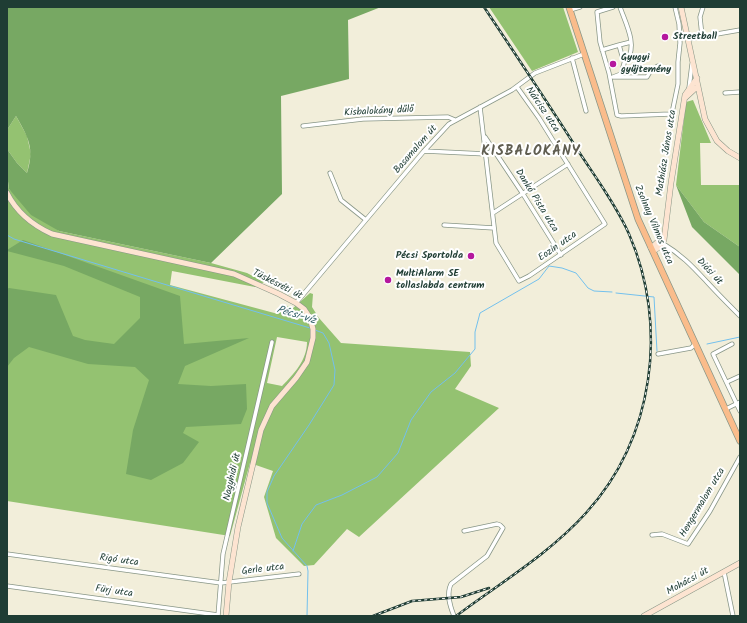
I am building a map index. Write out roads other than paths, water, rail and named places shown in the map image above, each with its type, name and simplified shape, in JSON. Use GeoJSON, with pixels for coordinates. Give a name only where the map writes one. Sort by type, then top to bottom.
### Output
{"type":"FeatureCollection","features":[{"type":"Feature","properties":{"kind":"main road","name":"Zsolnay Vilmos utca"},"geometry":{"type":"LineString","coordinates":[[570,8],[638,219],[740,441]]}},
{"type":"Feature","properties":{"kind":"street"},"geometry":{"type":"LineString","coordinates":[[570,8],[580,7]]}},
{"type":"Feature","properties":{"kind":"street"},"geometry":{"type":"LineString","coordinates":[[613,7],[597,12],[600,42],[611,78],[617,115],[657,115],[672,113],[678,84],[680,43],[679,24],[675,7]]}},
{"type":"Feature","properties":{"kind":"street"},"geometry":{"type":"LineString","coordinates":[[611,78],[621,74],[625,60],[627,60],[631,52],[631,42],[620,7]]}},
{"type":"Feature","properties":{"kind":"street"},"geometry":{"type":"LineString","coordinates":[[681,7],[705,119],[712,134],[723,148],[740,158]]}},
{"type":"Feature","properties":{"kind":"street"},"geometry":{"type":"LineString","coordinates":[[702,7],[700,18],[702,36]]}},
{"type":"Feature","properties":{"kind":"street"},"geometry":{"type":"LineString","coordinates":[[688,39],[740,30]]}},
{"type":"Feature","properties":{"kind":"street"},"geometry":{"type":"LineString","coordinates":[[602,50],[631,42]]}},
{"type":"Feature","properties":{"kind":"street"},"geometry":{"type":"LineString","coordinates":[[619,45],[623,60],[625,60]]}},
{"type":"Feature","properties":{"kind":"street","name":"Basamalom út"},"geometry":{"type":"LineString","coordinates":[[296,303],[449,124],[517,87],[535,73],[584,54]]}},
{"type":"Feature","properties":{"kind":"street"},"geometry":{"type":"LineString","coordinates":[[572,58],[586,111]]}},
{"type":"Feature","properties":{"kind":"street"},"geometry":{"type":"LineString","coordinates":[[693,61],[689,91],[700,96]]}},
{"type":"Feature","properties":{"kind":"street"},"geometry":{"type":"LineString","coordinates":[[611,78],[646,77],[651,70],[658,66]]}},
{"type":"Feature","properties":{"kind":"street","name":"Mathiász János utca"},"geometry":{"type":"LineString","coordinates":[[652,249],[662,243],[665,234],[684,99],[696,78]]}},
{"type":"Feature","properties":{"kind":"street","name":"Mathiász János utca"},"geometry":{"type":"LineString","coordinates":[[689,91],[698,86]]}},
{"type":"Feature","properties":{"kind":"street","name":"Nárcisz utca"},"geometry":{"type":"LineString","coordinates":[[517,87],[539,118],[604,224]]}},
{"type":"Feature","properties":{"kind":"street"},"geometry":{"type":"LineString","coordinates":[[725,93],[740,92]]}},
{"type":"Feature","properties":{"kind":"street"},"geometry":{"type":"LineString","coordinates":[[444,225],[494,228],[480,107]]}},
{"type":"Feature","properties":{"kind":"street","name":"Kisbalokány dűlő"},"geometry":{"type":"LineString","coordinates":[[303,126],[363,119],[448,117],[455,120]]}},
{"type":"Feature","properties":{"kind":"street","name":"Dankó Pista utca"},"geometry":{"type":"LineString","coordinates":[[484,136],[523,194],[561,255]]}},
{"type":"Feature","properties":{"kind":"street"},"geometry":{"type":"LineString","coordinates":[[424,152],[486,154],[494,150]]}},
{"type":"Feature","properties":{"kind":"street"},"geometry":{"type":"LineString","coordinates":[[493,213],[568,164]]}},
{"type":"Feature","properties":{"kind":"street"},"geometry":{"type":"LineString","coordinates":[[330,173],[341,200],[366,220]]}},
{"type":"Feature","properties":{"kind":"street","name":"Tüskésréti út"},"geometry":{"type":"LineString","coordinates":[[7,193],[17,209],[27,220],[38,228],[52,234],[68,239],[234,274],[296,303],[306,312],[313,326],[314,334],[311,347],[305,365],[296,378],[274,403],[261,430],[238,527],[229,582],[226,616]]}},
{"type":"Feature","properties":{"kind":"street","name":"Eozin utca"},"geometry":{"type":"LineString","coordinates":[[494,228],[498,249],[519,281],[561,255],[604,224]]}},
{"type":"Feature","properties":{"kind":"street"},"geometry":{"type":"LineString","coordinates":[[652,249],[665,234]]}},
{"type":"Feature","properties":{"kind":"street","name":"Diósi út"},"geometry":{"type":"LineString","coordinates":[[662,243],[677,252],[691,264],[706,282],[740,316]]}},
{"type":"Feature","properties":{"kind":"street","name":"Nagyhidi út"},"geometry":{"type":"LineString","coordinates":[[218,615],[223,554],[272,342]]}},
{"type":"Feature","properties":{"kind":"street"},"geometry":{"type":"LineString","coordinates":[[732,344],[713,354],[738,403],[740,412]]}},
{"type":"Feature","properties":{"kind":"street"},"geometry":{"type":"LineString","coordinates":[[658,354],[697,347]]}},
{"type":"Feature","properties":{"kind":"street"},"geometry":{"type":"LineString","coordinates":[[727,382],[740,376]]}},
{"type":"Feature","properties":{"kind":"street"},"geometry":{"type":"LineString","coordinates":[[726,409],[738,403]]}},
{"type":"Feature","properties":{"kind":"street","name":"Hengermalom utca"},"geometry":{"type":"LineString","coordinates":[[652,535],[662,534],[688,544],[710,511],[740,457]]}},
{"type":"Feature","properties":{"kind":"street"},"geometry":{"type":"LineString","coordinates":[[454,616],[449,598],[449,588],[451,584],[486,556],[503,528],[497,524],[464,531]]}},
{"type":"Feature","properties":{"kind":"street","name":"Rigó utca"},"geometry":{"type":"LineString","coordinates":[[7,554],[221,583],[229,582]]}},
{"type":"Feature","properties":{"kind":"street","name":"Mohácsi út"},"geometry":{"type":"LineString","coordinates":[[644,616],[739,563]]}},
{"type":"Feature","properties":{"kind":"street"},"geometry":{"type":"LineString","coordinates":[[724,572],[733,616]]}},
{"type":"Feature","properties":{"kind":"street","name":"Gerle utca"},"geometry":{"type":"LineString","coordinates":[[229,582],[299,574]]}},
{"type":"Feature","properties":{"kind":"street","name":"Fürj utca"},"geometry":{"type":"LineString","coordinates":[[7,586],[218,615]]}},
{"type":"Feature","properties":{"kind":"waterway","name":"Pécsi-víz"},"geometry":{"type":"LineString","coordinates":[[7,235],[14,239],[310,328]]}},
{"type":"Feature","properties":{"kind":"waterway"},"geometry":{"type":"LineString","coordinates":[[293,551],[302,524],[316,505],[342,495],[377,477],[398,453],[411,420],[431,392],[455,373],[475,349],[475,332],[480,313],[539,279],[549,266],[562,268],[576,273],[588,288],[594,291],[612,292]]}},
{"type":"Feature","properties":{"kind":"waterway"},"geometry":{"type":"LineString","coordinates":[[616,293],[654,297],[657,351]]}},
{"type":"Feature","properties":{"kind":"waterway","name":"Pécsi-víz"},"geometry":{"type":"LineString","coordinates":[[307,616],[307,566],[282,538],[267,503],[267,492],[274,476],[334,385],[335,370],[329,343],[323,333],[315,330]]}},
{"type":"Feature","properties":{"kind":"waterway"},"geometry":{"type":"LineString","coordinates":[[707,344],[740,337]]}},
{"type":"Feature","properties":{"kind":"railway"},"geometry":{"type":"LineString","coordinates":[[456,616],[524,568],[556,542],[586,513],[609,483],[627,451],[640,416],[648,380],[651,343],[649,306],[641,269],[624,223],[606,192],[484,7]]}},
{"type":"Feature","properties":{"kind":"railway"},"geometry":{"type":"LineString","coordinates":[[373,616],[412,601],[461,597],[489,588]]}},
{"type":"Feature","properties":{"kind":"place","name":"Streetball"},"geometry":{"type":"Point","coordinates":[665,37]}},
{"type":"Feature","properties":{"kind":"place","name":"Gyugyi gyűjtemény"},"geometry":{"type":"Point","coordinates":[613,64]}},
{"type":"Feature","properties":{"kind":"place","name":"Pécsi Sportolda"},"geometry":{"type":"Point","coordinates":[471,256]}},
{"type":"Feature","properties":{"kind":"place","name":"MultiAlarm SE tollaslabda centrum"},"geometry":{"type":"Point","coordinates":[388,280]}},
{"type":"Feature","properties":{"kind":"district","name":"KISBALOKÁNY"},"geometry":{"type":"Point","coordinates":[531,153]}}]}
